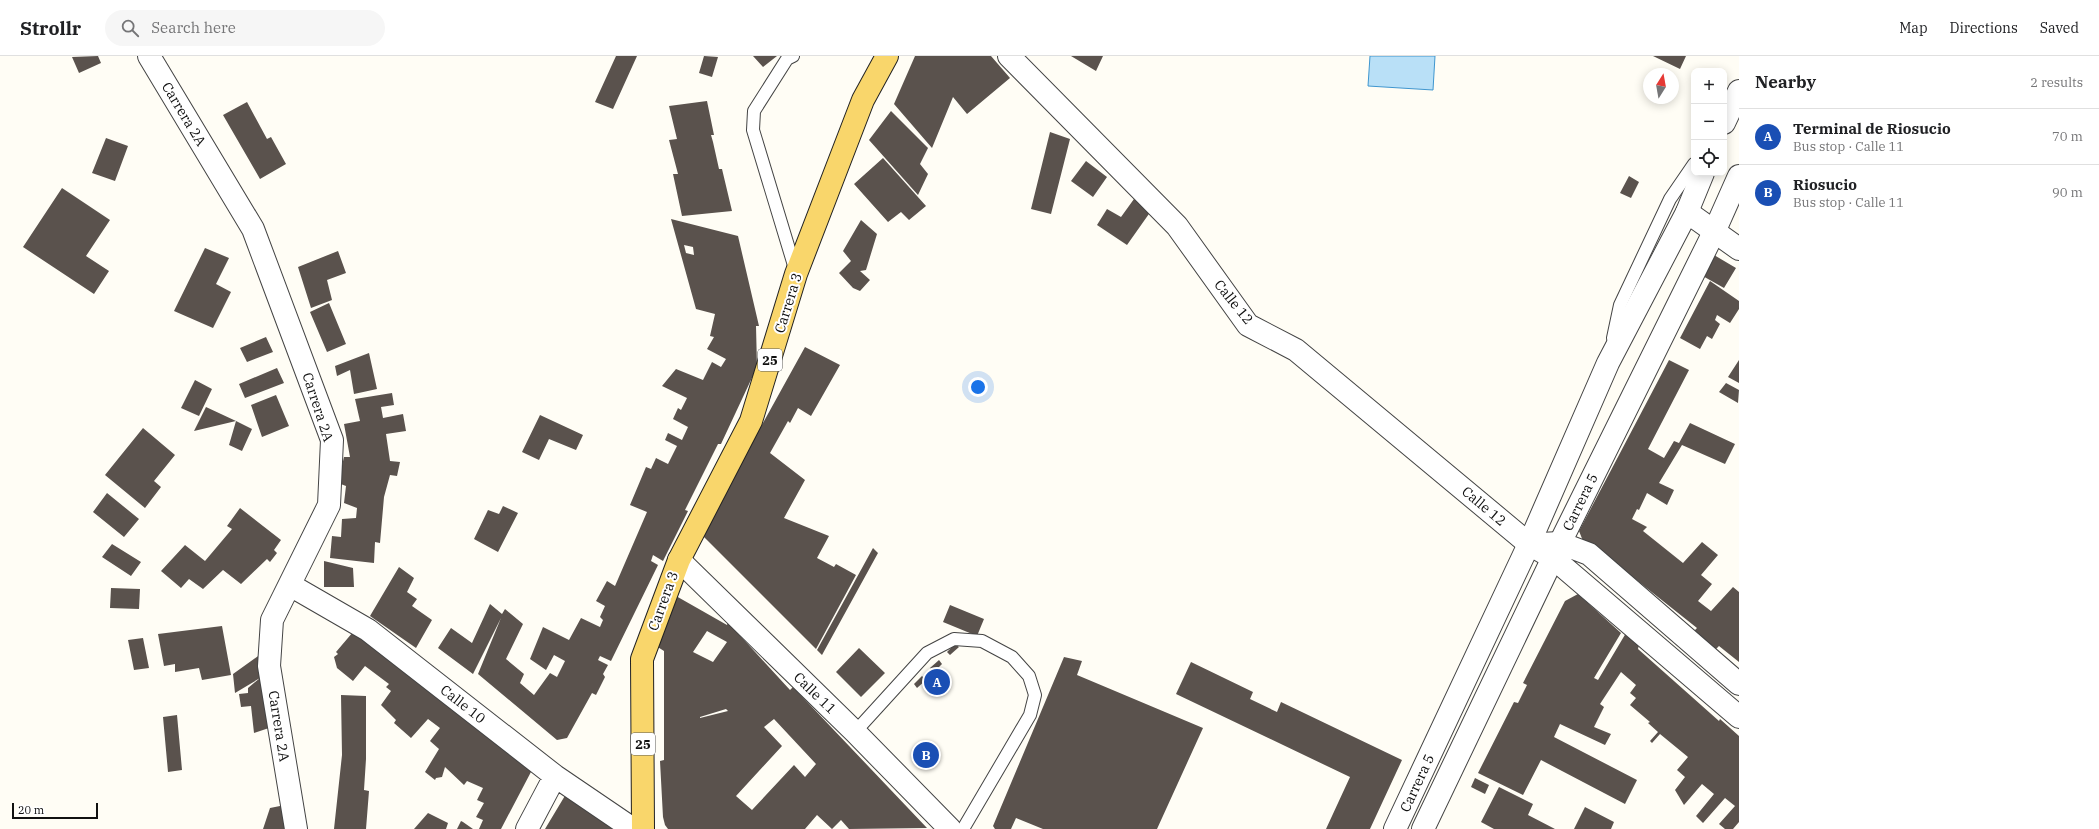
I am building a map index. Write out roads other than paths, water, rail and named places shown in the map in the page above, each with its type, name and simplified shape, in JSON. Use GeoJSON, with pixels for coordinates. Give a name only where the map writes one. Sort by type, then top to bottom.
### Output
{"type":"FeatureCollection","features":[{"type":"Feature","properties":{"kind":"main road","name":"Carrera 3"},"geometry":{"type":"LineString","coordinates":[[643,829],[642,659],[679,560],[751,420],[796,274],[863,100],[887,56]]}},
{"type":"Feature","properties":{"kind":"street","name":"Carrera 2A"},"geometry":{"type":"LineString","coordinates":[[149,56],[253,229],[332,440],[329,505],[272,620],[269,666],[296,829]]}},
{"type":"Feature","properties":{"kind":"street","name":"Calle 12"},"geometry":{"type":"LineString","coordinates":[[1009,56],[1177,226],[1248,325],[1296,350],[1529,544],[1557,551],[1589,554],[1739,684]]}},
{"type":"Feature","properties":{"kind":"street"},"geometry":{"type":"LineString","coordinates":[[1727,116],[1732,102]]}},
{"type":"Feature","properties":{"kind":"street","name":"Carrera 5"},"geometry":{"type":"LineString","coordinates":[[1396,829],[1529,544],[1608,363],[1687,212],[1702,176]]}},
{"type":"Feature","properties":{"kind":"street","name":"Carrera 5"},"geometry":{"type":"LineString","coordinates":[[1423,829],[1557,551],[1715,230],[1739,176]]}},
{"type":"Feature","properties":{"kind":"street"},"geometry":{"type":"LineString","coordinates":[[1687,212],[1739,248]]}},
{"type":"Feature","properties":{"kind":"street","name":"Calle 12"},"geometry":{"type":"LineString","coordinates":[[1557,551],[1739,717]]}},
{"type":"Feature","properties":{"kind":"street","name":"Calle 11"},"geometry":{"type":"LineString","coordinates":[[679,560],[854,732],[950,829]]}},
{"type":"Feature","properties":{"kind":"street","name":"Calle 10"},"geometry":{"type":"LineString","coordinates":[[290,585],[368,630],[555,776],[633,829]]}},
{"type":"Feature","properties":{"kind":"street"},"geometry":{"type":"LineString","coordinates":[[527,829],[555,776]]}},
{"type":"Feature","properties":{"kind":"lane"},"geometry":{"type":"LineString","coordinates":[[792,56],[787,59],[754,111],[752,130],[796,274]]}},
{"type":"Feature","properties":{"kind":"lane"},"geometry":{"type":"LineString","coordinates":[[1608,363],[1620,305],[1670,199],[1691,168]]}},
{"type":"Feature","properties":{"kind":"lane"},"geometry":{"type":"LineString","coordinates":[[854,732],[927,653],[954,639],[982,641],[1012,657],[1029,676],[1035,695],[1030,715],[963,829]]}},
{"type":"Feature","properties":{"kind":"water"},"geometry":{"type":"Polygon","coordinates":[[[1370,56],[1435,56],[1433,90],[1368,86],[1370,56]]]}},
{"type":"Feature","properties":{"kind":"place","name":"Terminal de Riosucio"},"geometry":{"type":"Point","coordinates":[937,682]}},
{"type":"Feature","properties":{"kind":"place","name":"Riosucio"},"geometry":{"type":"Point","coordinates":[926,755]}}]}
